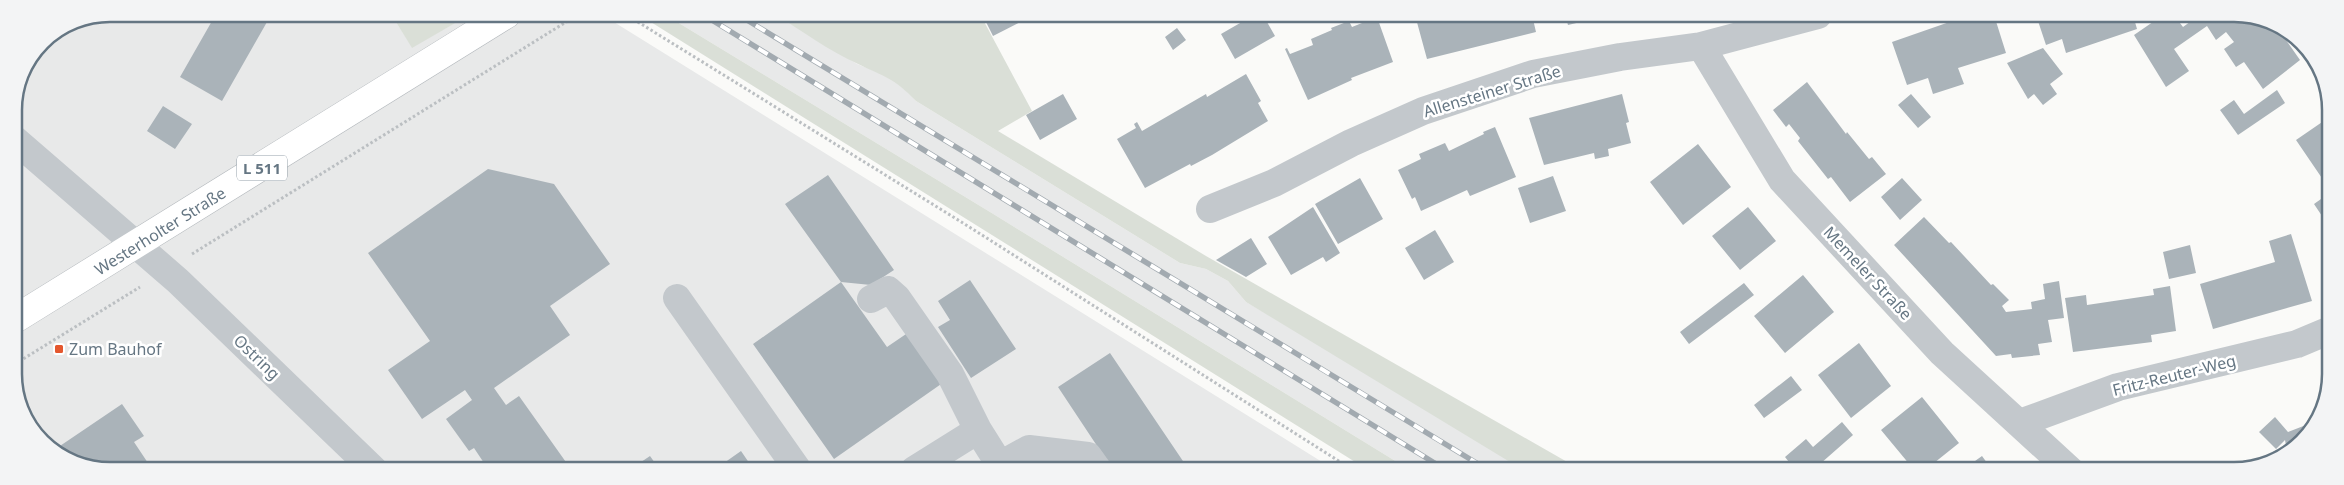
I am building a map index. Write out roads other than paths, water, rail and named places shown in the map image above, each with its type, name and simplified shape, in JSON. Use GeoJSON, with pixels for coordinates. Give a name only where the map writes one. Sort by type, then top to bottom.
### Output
{"type":"FeatureCollection","features":[{"type":"Feature","properties":{"kind":"main road","name":"Westerholter Straße"},"geometry":{"type":"LineString","coordinates":[[22,315],[137,246],[494,22]]}},
{"type":"Feature","properties":{"kind":"street","name":"Allensteiner Straße"},"geometry":{"type":"LineString","coordinates":[[1210,209],[1274,183],[1350,143],[1423,111],[1533,74],[1620,56],[1701,46],[1792,22]]}},
{"type":"Feature","properties":{"kind":"street","name":"Memeler Straße"},"geometry":{"type":"LineString","coordinates":[[1701,46],[1782,180],[1942,353],[2060,462]]}},
{"type":"Feature","properties":{"kind":"street"},"geometry":{"type":"LineString","coordinates":[[23,148],[137,246]]}},
{"type":"Feature","properties":{"kind":"street","name":"Ostring"},"geometry":{"type":"LineString","coordinates":[[137,246],[166,271],[366,462]]}},
{"type":"Feature","properties":{"kind":"street"},"geometry":{"type":"LineString","coordinates":[[871,298],[888,290],[897,298],[950,374],[978,430],[998,462]]}},
{"type":"Feature","properties":{"kind":"street"},"geometry":{"type":"LineString","coordinates":[[676,298],[792,462]]}},
{"type":"Feature","properties":{"kind":"street","name":"Fritz-Reuter-Weg"},"geometry":{"type":"LineString","coordinates":[[2020,424],[2118,387],[2296,344],[2322,334]]}},
{"type":"Feature","properties":{"kind":"street"},"geometry":{"type":"LineString","coordinates":[[930,462],[978,430]]}},
{"type":"Feature","properties":{"kind":"street"},"geometry":{"type":"LineString","coordinates":[[1005,462],[1029,449],[1088,456],[1092,462]]}},
{"type":"Feature","properties":{"kind":"railway"},"geometry":{"type":"LineString","coordinates":[[715,22],[1433,462]]}},
{"type":"Feature","properties":{"kind":"railway"},"geometry":{"type":"LineString","coordinates":[[750,22],[1475,462]]}},
{"type":"Feature","properties":{"kind":"place","name":"Zum Bauhof"},"geometry":{"type":"Point","coordinates":[59,349]}}]}
